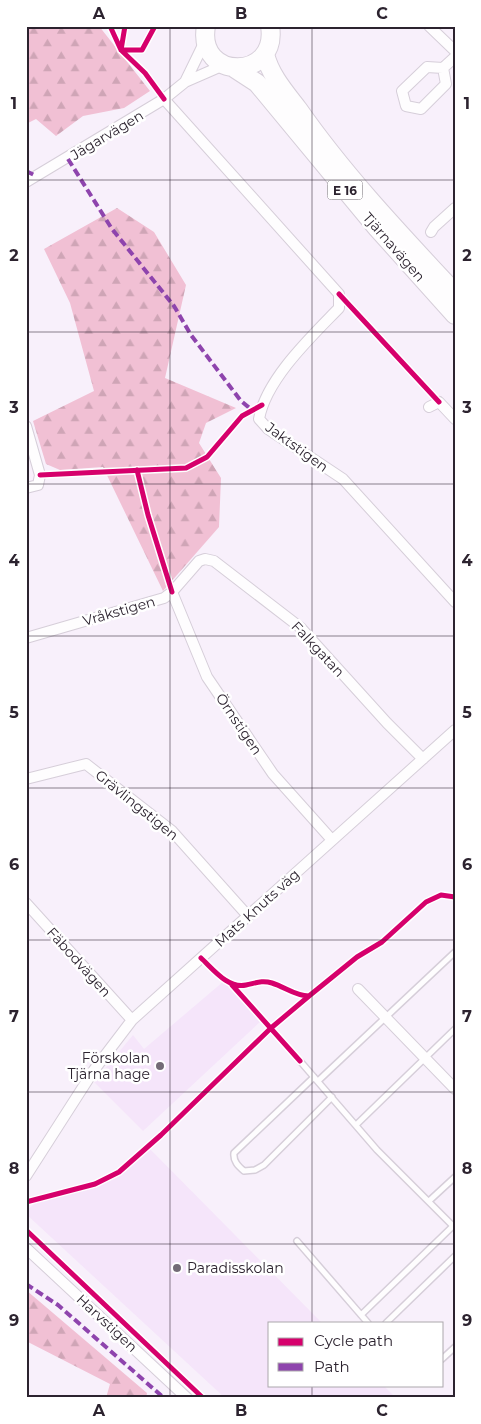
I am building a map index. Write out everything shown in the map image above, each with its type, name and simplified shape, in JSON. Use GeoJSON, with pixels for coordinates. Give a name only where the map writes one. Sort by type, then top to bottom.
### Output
{"type":"FeatureCollection","features":[{"type":"Feature","properties":{"kind":"highway"},"geometry":{"type":"LineString","coordinates":[[229,67],[248,66],[266,54],[270,42],[270,26]]}},
{"type":"Feature","properties":{"kind":"highway","name":"E 16"},"geometry":{"type":"LineString","coordinates":[[205,34],[211,56],[229,67]]}},
{"type":"Feature","properties":{"kind":"highway","name":"Tjärnavägen"},"geometry":{"type":"LineString","coordinates":[[266,54],[274,76],[310,127],[390,223],[455,293]]}},
{"type":"Feature","properties":{"kind":"highway","name":"Tjärnavägen"},"geometry":{"type":"LineString","coordinates":[[229,67],[256,83],[377,228],[455,315]]}},
{"type":"Feature","properties":{"kind":"street"},"geometry":{"type":"LineString","coordinates":[[429,26],[455,51]]}},
{"type":"Feature","properties":{"kind":"street","name":"Jägarvägen"},"geometry":{"type":"LineString","coordinates":[[185,82],[205,34]]}},
{"type":"Feature","properties":{"kind":"street"},"geometry":{"type":"LineString","coordinates":[[443,68],[446,84],[421,110],[406,106],[402,91],[427,67],[443,68],[455,57]]}},
{"type":"Feature","properties":{"kind":"street","name":"Jägarvägen"},"geometry":{"type":"LineString","coordinates":[[26,182],[164,100],[185,82],[229,67]]}},
{"type":"Feature","properties":{"kind":"street","name":"Jaktstigen"},"geometry":{"type":"LineString","coordinates":[[164,100],[339,294],[340,308],[297,350],[262,405],[259,419],[268,429],[343,479],[455,602]]}},
{"type":"Feature","properties":{"kind":"street"},"geometry":{"type":"LineString","coordinates":[[431,232],[455,208]]}},
{"type":"Feature","properties":{"kind":"street"},"geometry":{"type":"LineString","coordinates":[[429,407],[439,402],[455,419]]}},
{"type":"Feature","properties":{"kind":"street"},"geometry":{"type":"LineString","coordinates":[[26,426],[40,475],[38,485],[26,488]]}},
{"type":"Feature","properties":{"kind":"street","name":"Falkgatan"},"geometry":{"type":"LineString","coordinates":[[199,561],[205,559],[214,561],[285,614],[423,759]]}},
{"type":"Feature","properties":{"kind":"street","name":"Vråkstigen"},"geometry":{"type":"LineString","coordinates":[[26,638],[164,598],[172,592],[199,561]]}},
{"type":"Feature","properties":{"kind":"street","name":"Örnstigen"},"geometry":{"type":"LineString","coordinates":[[172,592],[207,678],[273,774],[332,840]]}},
{"type":"Feature","properties":{"kind":"street","name":"Mats Knuts väg"},"geometry":{"type":"LineString","coordinates":[[26,1176],[94,1070],[132,1020],[455,730]]}},
{"type":"Feature","properties":{"kind":"street","name":"Grävlingstigen"},"geometry":{"type":"LineString","coordinates":[[26,779],[86,764],[172,831],[248,916]]}},
{"type":"Feature","properties":{"kind":"street","name":"Fäbodvägen"},"geometry":{"type":"LineString","coordinates":[[26,903],[132,1020]]}},
{"type":"Feature","properties":{"kind":"street"},"geometry":{"type":"LineString","coordinates":[[358,989],[455,1089]]}},
{"type":"Feature","properties":{"kind":"street","name":"Harvstigen"},"geometry":{"type":"LineString","coordinates":[[26,1248],[187,1398]]}},
{"type":"Feature","properties":{"kind":"lane"},"geometry":{"type":"LineString","coordinates":[[332,1097],[264,1165],[256,1170],[244,1171],[237,1166],[233,1158],[234,1153],[455,952]]}},
{"type":"Feature","properties":{"kind":"lane"},"geometry":{"type":"LineString","coordinates":[[356,1125],[455,1029]]}},
{"type":"Feature","properties":{"kind":"lane"},"geometry":{"type":"LineString","coordinates":[[300,1061],[376,1150],[454,1227],[361,1315]]}},
{"type":"Feature","properties":{"kind":"lane"},"geometry":{"type":"LineString","coordinates":[[429,1201],[455,1177]]}},
{"type":"Feature","properties":{"kind":"lane"},"geometry":{"type":"LineString","coordinates":[[297,1241],[367,1322]]}},
{"type":"Feature","properties":{"kind":"lane"},"geometry":{"type":"LineString","coordinates":[[387,1322],[455,1256]]}},
{"type":"Feature","properties":{"kind":"lane"},"geometry":{"type":"LineString","coordinates":[[444,1357],[455,1347]]}},
{"type":"Feature","properties":{"kind":"shaded area","name":"Förskolan Tjärna hage"},"geometry":{"type":"Polygon","coordinates":[[[224,981],[261,1021],[143,1131],[94,1082],[133,1035],[144,1049],[224,981]]]}},
{"type":"Feature","properties":{"kind":"shaded area","name":"Paradisskolan"},"geometry":{"type":"Polygon","coordinates":[[[149,1148],[321,1322],[268,1322],[268,1386],[384,1386],[396,1398],[225,1398],[26,1214],[26,1211],[40,1199],[95,1186],[118,1173],[149,1148]]]}},
{"type":"Feature","properties":{"kind":"green space"},"geometry":{"type":"Polygon","coordinates":[[[26,26],[99,26],[150,91],[124,108],[83,116],[56,136],[36,119],[26,124],[26,26]]]}},
{"type":"Feature","properties":{"kind":"green space"},"geometry":{"type":"Polygon","coordinates":[[[117,208],[154,232],[186,285],[165,378],[236,408],[206,423],[199,443],[221,478],[219,527],[163,591],[103,467],[60,470],[46,464],[33,421],[94,391],[70,303],[44,249],[117,208]]]}},
{"type":"Feature","properties":{"kind":"green space"},"geometry":{"type":"Polygon","coordinates":[[[26,1290],[147,1393],[146,1398],[106,1398],[110,1384],[26,1341],[26,1290]]]}},
{"type":"Feature","properties":{"kind":"marked path"},"geometry":{"type":"LineString","coordinates":[[68,159],[112,229],[174,306],[191,335],[241,401],[252,410]]}},
{"type":"Feature","properties":{"kind":"marked path"},"geometry":{"type":"LineString","coordinates":[[26,171],[36,176]]}},
{"type":"Feature","properties":{"kind":"marked path"},"geometry":{"type":"LineString","coordinates":[[26,1284],[58,1305],[164,1398]]}},
{"type":"Feature","properties":{"kind":"cycle path"},"geometry":{"type":"LineString","coordinates":[[110,26],[121,50],[145,73],[164,99]]}},
{"type":"Feature","properties":{"kind":"cycle path"},"geometry":{"type":"LineString","coordinates":[[125,26],[121,50],[142,50],[155,26]]}},
{"type":"Feature","properties":{"kind":"cycle path"},"geometry":{"type":"LineString","coordinates":[[339,294],[439,402]]}},
{"type":"Feature","properties":{"kind":"cycle path"},"geometry":{"type":"LineString","coordinates":[[40,475],[186,468],[207,457],[242,416],[262,405]]}},
{"type":"Feature","properties":{"kind":"cycle path"},"geometry":{"type":"LineString","coordinates":[[137,470],[148,515],[172,592]]}},
{"type":"Feature","properties":{"kind":"cycle path"},"geometry":{"type":"LineString","coordinates":[[201,958],[221,977],[233,984],[246,985],[268,982],[299,995],[309,996],[357,957],[382,942],[426,902],[441,895],[455,897]]}},
{"type":"Feature","properties":{"kind":"cycle path"},"geometry":{"type":"LineString","coordinates":[[232,985],[300,1061]]}},
{"type":"Feature","properties":{"kind":"cycle path"},"geometry":{"type":"LineString","coordinates":[[26,1202],[95,1184],[119,1172],[161,1135],[271,1028],[309,996]]}},
{"type":"Feature","properties":{"kind":"cycle path"},"geometry":{"type":"LineString","coordinates":[[26,1230],[203,1398]]}},
{"type":"Feature","properties":{"kind":"place","name":"Förskolan Tjärna hage"},"geometry":{"type":"Point","coordinates":[160,1066]}},
{"type":"Feature","properties":{"kind":"place","name":"Paradisskolan"},"geometry":{"type":"Point","coordinates":[177,1268]}}]}
